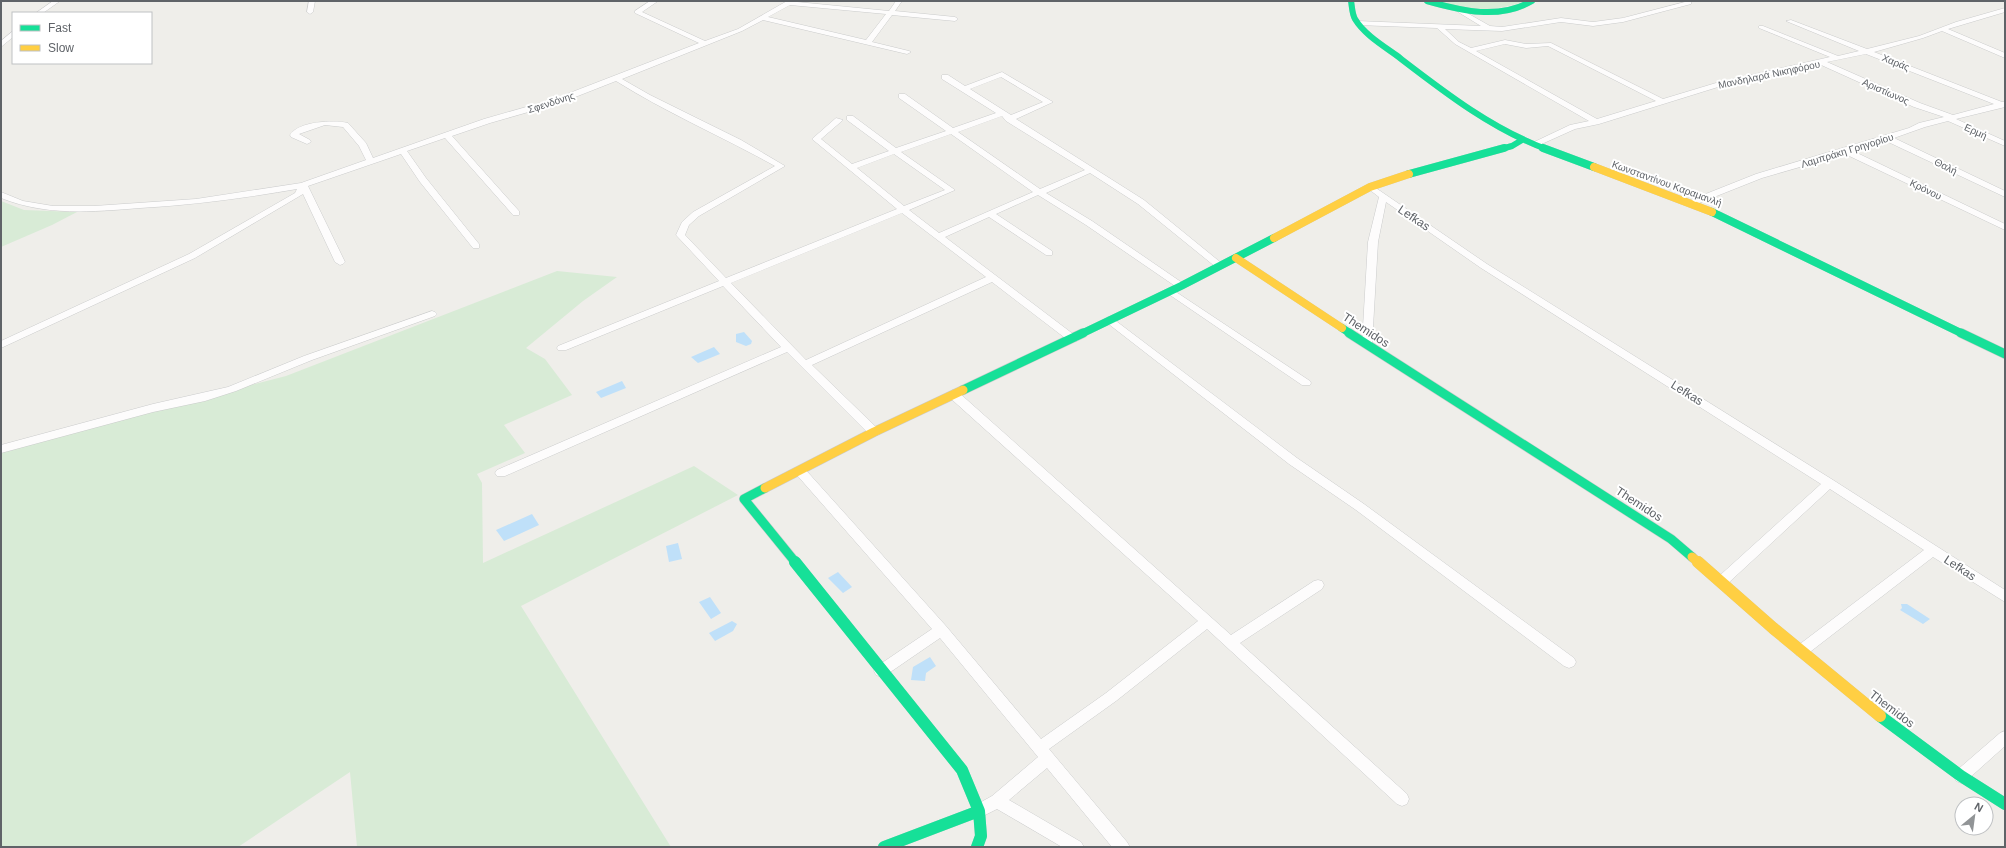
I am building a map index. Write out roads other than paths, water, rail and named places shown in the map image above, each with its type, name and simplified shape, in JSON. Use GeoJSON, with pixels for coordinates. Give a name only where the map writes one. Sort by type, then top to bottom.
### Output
{"type":"FeatureCollection","features":[{"type":"Feature","properties":{"kind":"street"},"geometry":{"type":"LineString","coordinates":[[40,12],[57,1]]}},
{"type":"Feature","properties":{"kind":"street"},"geometry":{"type":"LineString","coordinates":[[310,12],[312,1]]}},
{"type":"Feature","properties":{"kind":"street"},"geometry":{"type":"LineString","coordinates":[[655,1],[637,12],[706,44]]}},
{"type":"Feature","properties":{"kind":"street"},"geometry":{"type":"LineString","coordinates":[[868,43],[899,1]]}},
{"type":"Feature","properties":{"kind":"street"},"geometry":{"type":"LineString","coordinates":[[1351,1],[1351,12],[1357,24],[1490,29],[1502,29],[1561,20],[1602,23],[1686,6],[1686,2]]}},
{"type":"Feature","properties":{"kind":"street"},"geometry":{"type":"LineString","coordinates":[[1428,1],[1460,11],[1472,13],[1498,13],[1530,3],[1532,1]]}},
{"type":"Feature","properties":{"kind":"street"},"geometry":{"type":"LineString","coordinates":[[790,2],[890,14],[955,19]]}},
{"type":"Feature","properties":{"kind":"street","name":"Σφενδόνης"},"geometry":{"type":"LineString","coordinates":[[1,195],[21,204],[53,209],[94,209],[196,202],[248,195],[303,185],[487,121],[557,101],[740,30],[764,18],[790,2]]}},
{"type":"Feature","properties":{"kind":"street","name":"Μανδηλαρά Νικηφόρου"},"geometry":{"type":"LineString","coordinates":[[1535,145],[1573,127],[1596,122],[1716,85],[1869,51],[1921,37],[2005,10]]}},
{"type":"Feature","properties":{"kind":"street"},"geometry":{"type":"LineString","coordinates":[[1460,11],[1490,29],[1505,42]]}},
{"type":"Feature","properties":{"kind":"street"},"geometry":{"type":"LineString","coordinates":[[764,18],[906,52]]}},
{"type":"Feature","properties":{"kind":"street","name":"Χαράς"},"geometry":{"type":"LineString","coordinates":[[1789,21],[1869,51],[2003,105]]}},
{"type":"Feature","properties":{"kind":"street","name":"Κωνσταντίνου Καραμανλή"},"geometry":{"type":"LineString","coordinates":[[1357,24],[1445,93],[1483,119],[1522,140],[1723,216],[2005,354]]}},
{"type":"Feature","properties":{"kind":"street"},"geometry":{"type":"LineString","coordinates":[[1438,26],[1457,43],[1596,122]]}},
{"type":"Feature","properties":{"kind":"street"},"geometry":{"type":"LineString","coordinates":[[1761,27],[1838,58]]}},
{"type":"Feature","properties":{"kind":"street"},"geometry":{"type":"LineString","coordinates":[[1942,29],[2005,56]]}},
{"type":"Feature","properties":{"kind":"street"},"geometry":{"type":"LineString","coordinates":[[1,45],[12,34]]}},
{"type":"Feature","properties":{"kind":"street"},"geometry":{"type":"LineString","coordinates":[[1470,50],[1505,42],[1526,46],[1549,44],[1663,102]]}},
{"type":"Feature","properties":{"kind":"street","name":"Αριστίωνος"},"geometry":{"type":"LineString","coordinates":[[1820,62],[1950,118]]}},
{"type":"Feature","properties":{"kind":"street"},"geometry":{"type":"LineString","coordinates":[[964,89],[1002,74],[1049,102],[1009,119]]}},
{"type":"Feature","properties":{"kind":"street"},"geometry":{"type":"LineString","coordinates":[[944,77],[1141,202],[1220,266]]}},
{"type":"Feature","properties":{"kind":"street"},"geometry":{"type":"LineString","coordinates":[[616,78],[647,97],[738,142],[781,166],[713,203],[696,214],[685,224],[680,235],[725,284],[788,348],[874,432]]}},
{"type":"Feature","properties":{"kind":"street"},"geometry":{"type":"LineString","coordinates":[[902,96],[1039,192],[1089,222],[1181,286]]}},
{"type":"Feature","properties":{"kind":"street","name":"Λαμπράκη Γρηγορίου"},"geometry":{"type":"LineString","coordinates":[[1691,204],[1759,176],[1846,151],[1950,118],[2003,105]]}},
{"type":"Feature","properties":{"kind":"street"},"geometry":{"type":"LineString","coordinates":[[851,167],[1001,114]]}},
{"type":"Feature","properties":{"kind":"street"},"geometry":{"type":"LineString","coordinates":[[562,348],[725,284],[951,190],[850,118]]}},
{"type":"Feature","properties":{"kind":"street","name":"Ερμή"},"geometry":{"type":"LineString","coordinates":[[1950,118],[2005,144]]}},
{"type":"Feature","properties":{"kind":"street"},"geometry":{"type":"LineString","coordinates":[[839,120],[816,139],[904,210],[1074,339]]}},
{"type":"Feature","properties":{"kind":"street"},"geometry":{"type":"LineString","coordinates":[[307,142],[294,135],[296,132],[325,123],[345,125],[363,145],[370,161]]}},
{"type":"Feature","properties":{"kind":"street"},"geometry":{"type":"LineString","coordinates":[[447,135],[516,213]]}},
{"type":"Feature","properties":{"kind":"street","name":"Θαλή"},"geometry":{"type":"LineString","coordinates":[[1887,138],[2005,194]]}},
{"type":"Feature","properties":{"kind":"street"},"geometry":{"type":"LineString","coordinates":[[977,847],[981,836],[979,812],[962,770],[880,671],[744,499],[874,432],[1074,339],[1109,320],[1181,286],[1370,187],[1395,178],[1512,146],[1522,140]]}},
{"type":"Feature","properties":{"kind":"street"},"geometry":{"type":"LineString","coordinates":[[403,151],[476,246]]}},
{"type":"Feature","properties":{"kind":"street","name":"Κρόνου"},"geometry":{"type":"LineString","coordinates":[[1846,151],[2005,227]]}},
{"type":"Feature","properties":{"kind":"street"},"geometry":{"type":"LineString","coordinates":[[939,236],[1091,170]]}},
{"type":"Feature","properties":{"kind":"street"},"geometry":{"type":"LineString","coordinates":[[303,185],[340,262]]}},
{"type":"Feature","properties":{"kind":"street"},"geometry":{"type":"LineString","coordinates":[[1,345],[192,256],[299,194],[303,185]]}},
{"type":"Feature","properties":{"kind":"street","name":"Lefkas"},"geometry":{"type":"LineString","coordinates":[[1370,187],[1484,266],[1829,483],[2005,597]]}},
{"type":"Feature","properties":{"kind":"street"},"geometry":{"type":"LineString","coordinates":[[1367,344],[1373,242],[1383,197]]}},
{"type":"Feature","properties":{"kind":"street"},"geometry":{"type":"LineString","coordinates":[[990,214],[1049,253]]}},
{"type":"Feature","properties":{"kind":"street","name":"Themidos"},"geometry":{"type":"LineString","coordinates":[[1236,258],[1671,539],[1801,651],[1869,707],[1961,776],[2005,804]]}},
{"type":"Feature","properties":{"kind":"street"},"geometry":{"type":"LineString","coordinates":[[805,364],[993,278]]}},
{"type":"Feature","properties":{"kind":"street"},"geometry":{"type":"LineString","coordinates":[[1170,291],[1306,382]]}},
{"type":"Feature","properties":{"kind":"street"},"geometry":{"type":"LineString","coordinates":[[1,449],[153,408],[205,397],[232,389],[308,358],[432,314]]}},
{"type":"Feature","properties":{"kind":"street"},"geometry":{"type":"LineString","coordinates":[[1109,320],[1293,461],[1360,507],[1569,662]]}},
{"type":"Feature","properties":{"kind":"street"},"geometry":{"type":"LineString","coordinates":[[501,473],[788,348]]}},
{"type":"Feature","properties":{"kind":"street"},"geometry":{"type":"LineString","coordinates":[[953,394],[1231,642],[1402,799]]}},
{"type":"Feature","properties":{"kind":"street"},"geometry":{"type":"LineString","coordinates":[[800,470],[941,630],[1122,847]]}},
{"type":"Feature","properties":{"kind":"street"},"geometry":{"type":"LineString","coordinates":[[1721,582],[1829,483]]}},
{"type":"Feature","properties":{"kind":"street"},"geometry":{"type":"LineString","coordinates":[[1801,651],[1933,550]]}},
{"type":"Feature","properties":{"kind":"street"},"geometry":{"type":"LineString","coordinates":[[1231,642],[1318,585]]}},
{"type":"Feature","properties":{"kind":"street"},"geometry":{"type":"LineString","coordinates":[[884,847],[979,812],[997,802],[1043,754],[1207,621]]}},
{"type":"Feature","properties":{"kind":"street"},"geometry":{"type":"LineString","coordinates":[[880,671],[941,630]]}},
{"type":"Feature","properties":{"kind":"street"},"geometry":{"type":"LineString","coordinates":[[1961,776],[2005,737]]}},
{"type":"Feature","properties":{"kind":"street"},"geometry":{"type":"LineString","coordinates":[[997,802],[1076,847]]}},
{"type":"Feature","properties":{"kind":"water"},"geometry":{"type":"Polygon","coordinates":[[[744,332],[752,341],[751,344],[746,346],[736,342],[736,334],[744,332]]]}},
{"type":"Feature","properties":{"kind":"water"},"geometry":{"type":"Polygon","coordinates":[[[714,347],[720,354],[698,363],[691,357],[714,347]]]}},
{"type":"Feature","properties":{"kind":"water"},"geometry":{"type":"Polygon","coordinates":[[[622,381],[626,388],[601,398],[596,392],[622,381]]]}},
{"type":"Feature","properties":{"kind":"water"},"geometry":{"type":"Polygon","coordinates":[[[532,514],[539,525],[504,541],[496,530],[532,514]]]}},
{"type":"Feature","properties":{"kind":"water"},"geometry":{"type":"Polygon","coordinates":[[[678,543],[682,559],[669,562],[666,546],[678,543]]]}},
{"type":"Feature","properties":{"kind":"water"},"geometry":{"type":"Polygon","coordinates":[[[838,572],[852,587],[843,593],[828,578],[838,572]]]}},
{"type":"Feature","properties":{"kind":"water"},"geometry":{"type":"Polygon","coordinates":[[[710,597],[721,613],[711,619],[699,602],[710,597]]]}},
{"type":"Feature","properties":{"kind":"water"},"geometry":{"type":"Polygon","coordinates":[[[1901,604],[1907,604],[1930,619],[1923,624],[1900,610],[1902,608],[1901,604]]]}},
{"type":"Feature","properties":{"kind":"water"},"geometry":{"type":"Polygon","coordinates":[[[732,621],[737,624],[733,631],[715,641],[709,633],[732,621]]]}},
{"type":"Feature","properties":{"kind":"water"},"geometry":{"type":"Polygon","coordinates":[[[930,657],[936,666],[926,673],[925,681],[911,680],[913,667],[930,657]]]}}]}
